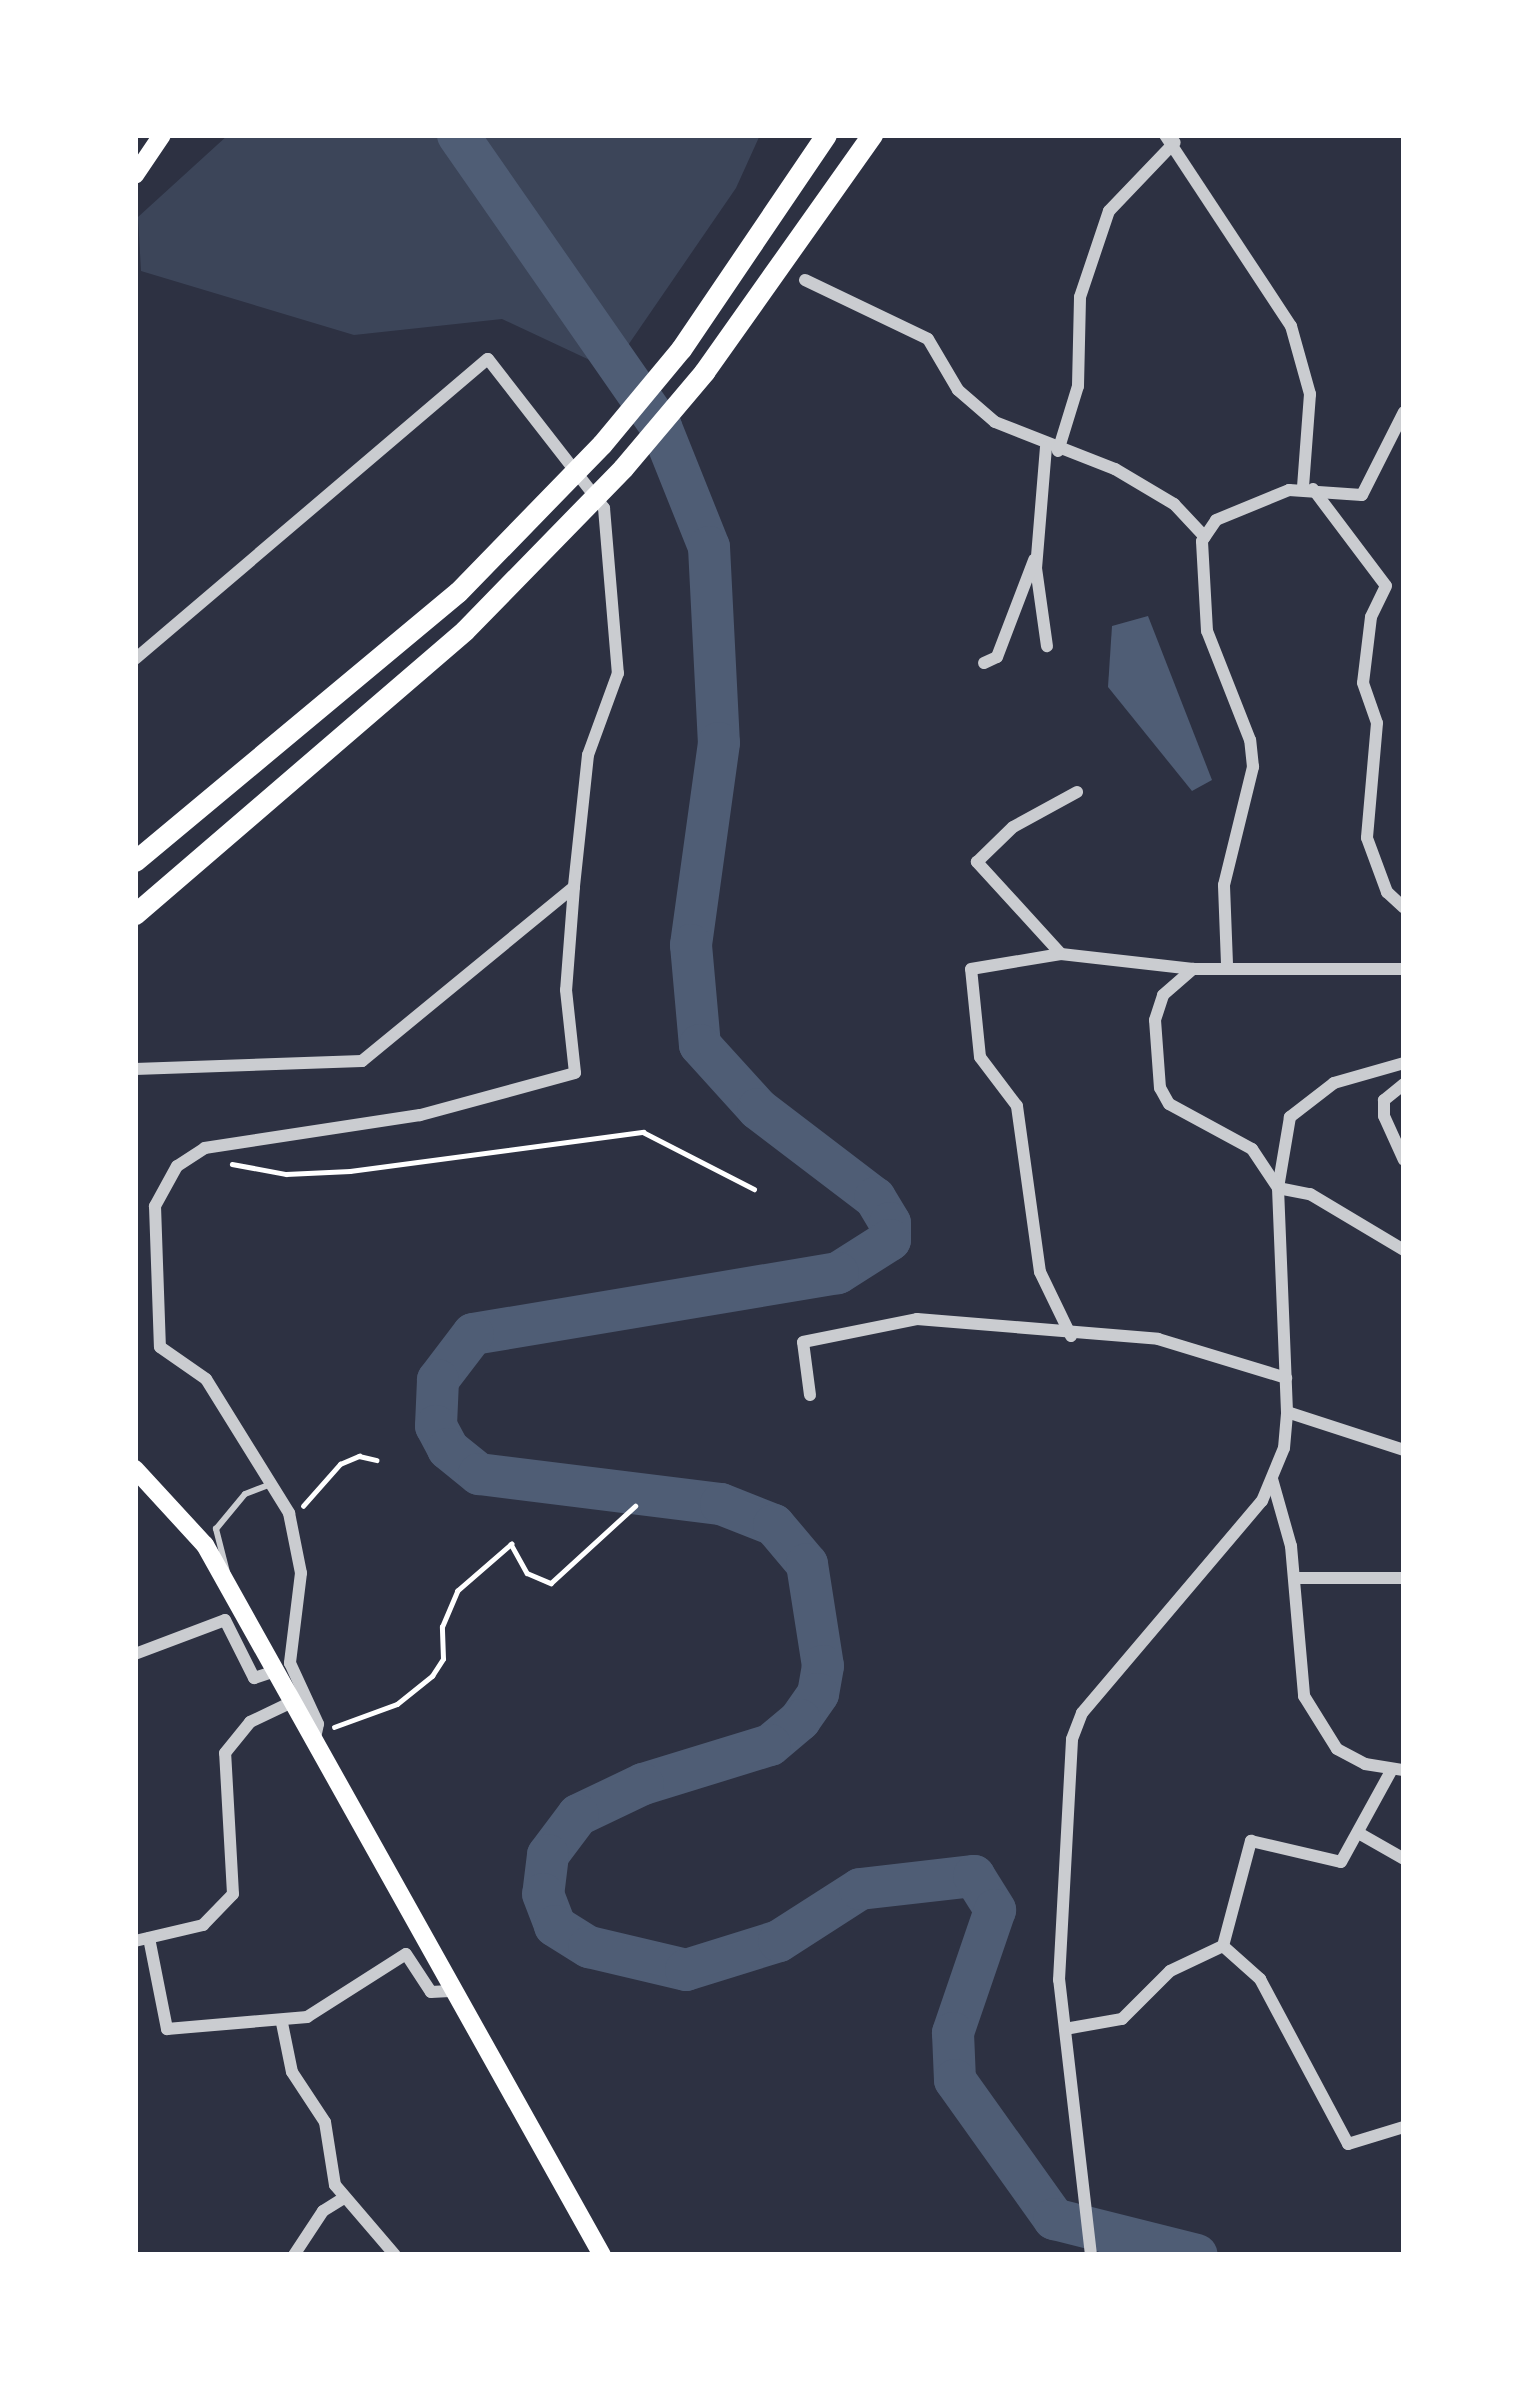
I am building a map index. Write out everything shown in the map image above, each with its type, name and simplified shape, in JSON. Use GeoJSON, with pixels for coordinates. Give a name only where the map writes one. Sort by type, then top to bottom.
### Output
{"type":"FeatureCollection","features":[{"type":"Feature","properties":{"kind":"highway"},"geometry":{"type":"LineString","coordinates":[[135,861],[458,592],[518,530],[681,349],[826,135]]}},
{"type":"Feature","properties":{"kind":"highway"},"geometry":{"type":"LineString","coordinates":[[135,914],[465,630],[541,551],[704,372],[872,135]]}},
{"type":"Feature","properties":{"kind":"main road"},"geometry":{"type":"LineString","coordinates":[[135,175],[162,135]]}},
{"type":"Feature","properties":{"kind":"main road"},"geometry":{"type":"LineString","coordinates":[[136,1471],[226,1581],[450,1991],[602,2255]]}},
{"type":"Feature","properties":{"kind":"street"},"geometry":{"type":"LineString","coordinates":[[984,663],[997,657],[1036,554],[1052,449],[1078,386],[1080,297],[1108,211],[1172,139],[1291,326],[1310,394],[1308,488],[1387,586],[1371,617],[1364,683],[1377,723],[1367,838],[1387,892],[1404,908]]}},
{"type":"Feature","properties":{"kind":"street"},"geometry":{"type":"LineString","coordinates":[[805,280],[928,339],[958,390],[995,422],[1144,485],[1205,537]]}},
{"type":"Feature","properties":{"kind":"street"},"geometry":{"type":"LineString","coordinates":[[135,659],[488,359],[604,508],[618,673],[588,755],[566,990],[574,1072],[420,1115],[194,1155],[177,1166],[154,1206],[160,1347],[206,1379],[290,1513],[301,1573],[290,1663],[315,1738]]}},
{"type":"Feature","properties":{"kind":"street"},"geometry":{"type":"LineString","coordinates":[[1227,964],[1225,885],[1253,766],[1250,740],[1207,631],[1198,559],[1205,537],[1216,520],[1308,488],[1363,495],[1404,412]]}},
{"type":"Feature","properties":{"kind":"street"},"geometry":{"type":"LineString","coordinates":[[1036,554],[1047,646]]}},
{"type":"Feature","properties":{"kind":"street"},"geometry":{"type":"LineString","coordinates":[[1061,954],[977,862],[1013,827],[1077,792]]}},
{"type":"Feature","properties":{"kind":"street"},"geometry":{"type":"LineString","coordinates":[[135,1069],[362,1060],[574,887]]}},
{"type":"Feature","properties":{"kind":"street"},"geometry":{"type":"LineString","coordinates":[[1071,1336],[1040,1271],[1016,1106],[980,1057],[971,969],[1061,954],[1193,969],[1227,964],[1404,969]]}},
{"type":"Feature","properties":{"kind":"street"},"geometry":{"type":"LineString","coordinates":[[1193,969],[1163,995],[1155,1019],[1160,1088],[1193,1121],[1252,1149],[1278,1188],[1310,1195],[1404,1250]]}},
{"type":"Feature","properties":{"kind":"street"},"geometry":{"type":"LineString","coordinates":[[1091,2255],[1065,2030],[1065,1871],[1072,1739],[1082,1713],[1238,1532],[1272,1479],[1287,1412],[1278,1188],[1290,1117],[1334,1083],[1404,1063]]}},
{"type":"Feature","properties":{"kind":"street"},"geometry":{"type":"LineString","coordinates":[[1404,1084],[1384,1100],[1384,1116],[1404,1160]]}},
{"type":"Feature","properties":{"kind":"street"},"geometry":{"type":"LineString","coordinates":[[810,1395],[803,1342],[884,1322],[965,1317],[1071,1336],[1158,1339],[1286,1378]]}},
{"type":"Feature","properties":{"kind":"street"},"geometry":{"type":"LineString","coordinates":[[1287,1412],[1404,1450]]}},
{"type":"Feature","properties":{"kind":"street"},"geometry":{"type":"LineString","coordinates":[[1065,2030],[1122,2019],[1170,1971],[1223,1946],[1251,1841],[1341,1862],[1397,1770],[1337,1750],[1318,1728],[1297,1663],[1295,1578],[1272,1479]]}},
{"type":"Feature","properties":{"kind":"street"},"geometry":{"type":"LineString","coordinates":[[1295,1578],[1404,1577]]}},
{"type":"Feature","properties":{"kind":"street"},"geometry":{"type":"LineString","coordinates":[[135,1654],[225,1620],[254,1678],[276,1672]]}},
{"type":"Feature","properties":{"kind":"street"},"geometry":{"type":"LineString","coordinates":[[292,1702],[250,1723],[225,1753],[232,1894],[203,1925],[142,1940],[166,2029],[282,2023],[308,2017],[406,1954],[431,1992],[450,1991]]}},
{"type":"Feature","properties":{"kind":"street"},"geometry":{"type":"LineString","coordinates":[[1362,1834],[1404,1859]]}},
{"type":"Feature","properties":{"kind":"street"},"geometry":{"type":"LineString","coordinates":[[1223,1946],[1260,1979],[1348,2144],[1404,2127]]}},
{"type":"Feature","properties":{"kind":"street"},"geometry":{"type":"LineString","coordinates":[[282,2023],[292,2072],[325,2122],[342,2199],[395,2255]]}},
{"type":"Feature","properties":{"kind":"street"},"geometry":{"type":"LineString","coordinates":[[294,2255],[323,2211],[342,2199]]}},
{"type":"Feature","properties":{"kind":"lane"},"geometry":{"type":"LineString","coordinates":[[226,1581],[227,1554],[216,1529],[245,1494],[274,1482]]}},
{"type":"Feature","properties":{"kind":"path"},"geometry":{"type":"LineString","coordinates":[[194,1155],[286,1174],[350,1171],[643,1132],[754,1189]]}},
{"type":"Feature","properties":{"kind":"path"},"geometry":{"type":"LineString","coordinates":[[290,1513],[321,1493],[340,1464],[359,1456],[377,1460]]}},
{"type":"Feature","properties":{"kind":"path"},"geometry":{"type":"LineString","coordinates":[[315,1738],[397,1704],[432,1676],[443,1659],[442,1628],[457,1591],[511,1544],[526,1573],[551,1583],[634,1506]]}},
{"type":"Feature","properties":{"kind":"shaded area"},"geometry":{"type":"Polygon","coordinates":[[[228,135],[760,135],[736,188],[611,370],[502,319],[354,335],[141,271],[138,217],[228,135]]]}},
{"type":"Feature","properties":{"kind":"shaded area"},"geometry":{"type":"Polygon","coordinates":[[[1148,616],[1212,780],[1192,791],[1108,687],[1112,626],[1148,616]]]}},
{"type":"Feature","properties":{"kind":"waterway"},"geometry":{"type":"LineString","coordinates":[[458,135],[661,427],[709,547],[719,743],[691,945],[700,1045],[758,1109],[875,1198],[890,1223],[890,1240],[838,1273],[473,1334],[438,1380],[436,1426],[448,1449],[479,1474],[721,1504],[774,1525],[807,1564],[823,1666],[818,1694],[800,1720],[770,1745],[643,1784],[578,1815],[548,1855],[543,1894],[555,1926],[589,1947],[686,1970],[779,1941],[860,1889],[974,1876],[995,1910],[953,2033],[955,2080],[1054,2219],[1197,2255]]}}]}
